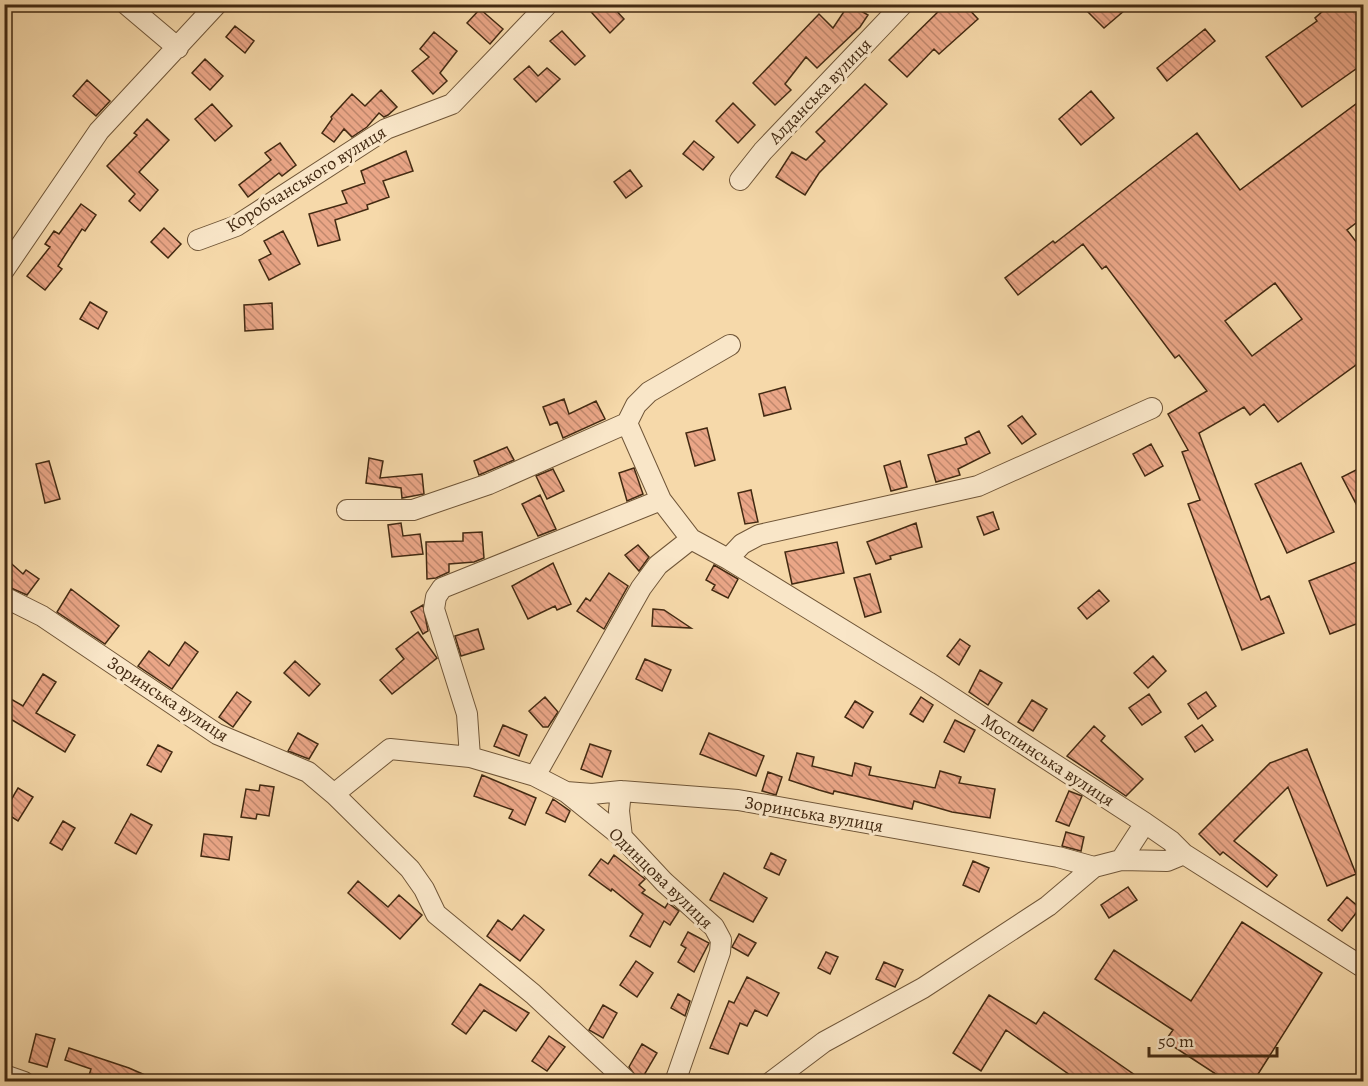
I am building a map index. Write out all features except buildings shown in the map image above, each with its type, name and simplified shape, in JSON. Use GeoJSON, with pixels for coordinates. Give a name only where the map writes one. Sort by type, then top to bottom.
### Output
{"type":"FeatureCollection","features":[{"type":"Feature","properties":{"kind":"street"},"geometry":{"type":"LineString","coordinates":[[126,4],[178,48]]}},
{"type":"Feature","properties":{"kind":"street"},"geometry":{"type":"LineString","coordinates":[[4,270],[99,131],[217,4]]}},
{"type":"Feature","properties":{"kind":"street","name":"Коробчанського вулиця"},"geometry":{"type":"LineString","coordinates":[[198,240],[236,226],[386,129],[452,104],[548,4]]}},
{"type":"Feature","properties":{"kind":"street","name":"Алданська вулиця"},"geometry":{"type":"LineString","coordinates":[[740,180],[763,151],[903,4]]}},
{"type":"Feature","properties":{"kind":"street"},"geometry":{"type":"LineString","coordinates":[[347,510],[413,510],[489,484],[627,423],[636,405],[649,392],[730,345]]}},
{"type":"Feature","properties":{"kind":"street"},"geometry":{"type":"LineString","coordinates":[[728,559],[742,544],[759,535],[978,486],[1152,408]]}},
{"type":"Feature","properties":{"kind":"street","name":"Моспинська вулиця"},"geometry":{"type":"LineString","coordinates":[[627,423],[661,500],[691,539],[728,559],[928,682],[1172,841],[1184,855],[1364,968]]}},
{"type":"Feature","properties":{"kind":"street"},"geometry":{"type":"LineString","coordinates":[[470,757],[467,714],[434,609],[436,597],[442,588],[661,500]]}},
{"type":"Feature","properties":{"kind":"street"},"geometry":{"type":"LineString","coordinates":[[535,776],[641,588],[658,565],[691,539]]}},
{"type":"Feature","properties":{"kind":"street","name":"Зоринська вулиця"},"geometry":{"type":"LineString","coordinates":[[4,597],[42,616],[217,734],[308,772],[334,794],[410,869],[424,889],[436,914],[533,994],[628,1082]]}},
{"type":"Feature","properties":{"kind":"street","name":"Зоринська вулиця"},"geometry":{"type":"LineString","coordinates":[[334,794],[390,749],[470,757],[535,776],[566,792],[592,794],[621,790],[738,800],[1058,856],[1094,867]]}},
{"type":"Feature","properties":{"kind":"street"},"geometry":{"type":"LineString","coordinates":[[621,790],[619,811],[622,837]]}},
{"type":"Feature","properties":{"kind":"street","name":"Одинцова вулиця"},"geometry":{"type":"LineString","coordinates":[[566,792],[622,837],[664,882],[714,927],[721,940],[720,952],[675,1082]]}},
{"type":"Feature","properties":{"kind":"street"},"geometry":{"type":"LineString","coordinates":[[1121,860],[1145,824]]}},
{"type":"Feature","properties":{"kind":"street"},"geometry":{"type":"LineString","coordinates":[[771,1082],[824,1042],[923,988],[1048,906],[1094,867],[1121,860],[1167,861],[1184,855]]}},
{"type":"Feature","properties":{"kind":"street"},"geometry":{"type":"LineString","coordinates":[[4,1075],[24,1082]]}}]}
